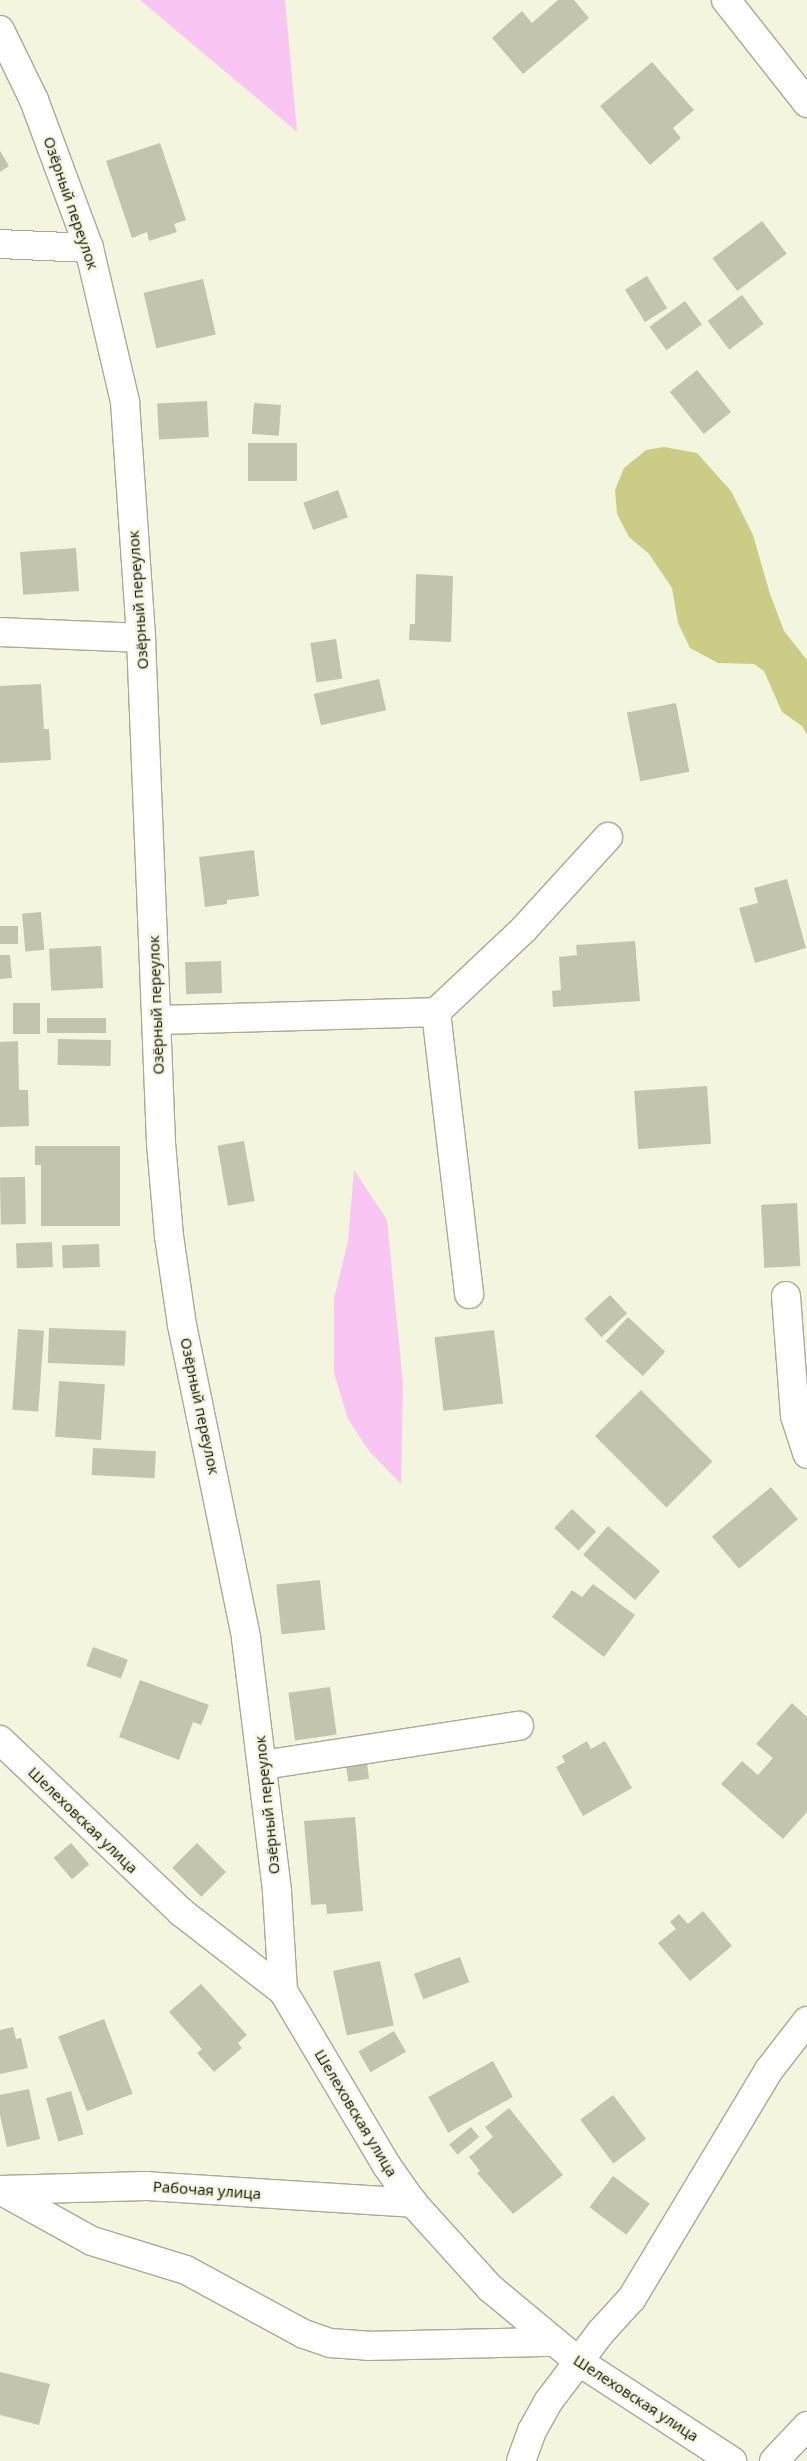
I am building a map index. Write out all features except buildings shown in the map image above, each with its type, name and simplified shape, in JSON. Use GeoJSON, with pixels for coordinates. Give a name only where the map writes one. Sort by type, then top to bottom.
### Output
{"type":"FeatureCollection","features":[{"type":"Feature","properties":{"kind":"street"},"geometry":{"type":"LineString","coordinates":[[726,0],[807,103]]}},
{"type":"Feature","properties":{"kind":"street","name":"Озёрный переулок"},"geometry":{"type":"LineString","coordinates":[[0,30],[34,100],[89,248],[125,402],[141,638],[157,1020],[160,1143],[182,1325],[246,1638],[277,1892],[283,1991]]}},
{"type":"Feature","properties":{"kind":"street"},"geometry":{"type":"LineString","coordinates":[[0,244],[89,248]]}},
{"type":"Feature","properties":{"kind":"street"},"geometry":{"type":"LineString","coordinates":[[0,632],[141,638]]}},
{"type":"Feature","properties":{"kind":"street"},"geometry":{"type":"LineString","coordinates":[[157,1020],[436,1012],[516,937],[608,837]]}},
{"type":"Feature","properties":{"kind":"street"},"geometry":{"type":"LineString","coordinates":[[436,1012],[469,1294]]}},
{"type":"Feature","properties":{"kind":"street"},"geometry":{"type":"LineString","coordinates":[[786,1296],[795,1416],[807,1454]]}},
{"type":"Feature","properties":{"kind":"street"},"geometry":{"type":"LineString","coordinates":[[262,1765],[519,1726]]}},
{"type":"Feature","properties":{"kind":"street","name":"Шелеховская улица"},"geometry":{"type":"LineString","coordinates":[[0,1740],[181,1912],[283,1991],[388,2166],[414,2203],[490,2288],[552,2342],[578,2361],[732,2461]]}},
{"type":"Feature","properties":{"kind":"street"},"geometry":{"type":"LineString","coordinates":[[521,2461],[532,2431],[548,2402],[578,2361],[632,2298],[769,2070],[807,2021]]}},
{"type":"Feature","properties":{"kind":"street","name":"Рабочая улица"},"geometry":{"type":"LineString","coordinates":[[0,2190],[146,2186],[414,2203]]}},
{"type":"Feature","properties":{"kind":"street"},"geometry":{"type":"LineString","coordinates":[[0,2190],[92,2241],[186,2270],[304,2334],[330,2343],[369,2346],[552,2342]]}},
{"type":"Feature","properties":{"kind":"street"},"geometry":{"type":"LineString","coordinates":[[774,2461],[807,2426]]}},
{"type":"Feature","properties":{"kind":"green space"},"geometry":{"type":"Polygon","coordinates":[[[664,447],[697,453],[731,491],[753,535],[770,594],[784,631],[807,660],[807,735],[802,726],[782,712],[764,671],[754,664],[718,663],[690,648],[678,623],[672,588],[649,554],[629,537],[617,514],[615,490],[624,468],[646,450],[664,447]]]}},
{"type":"Feature","properties":{"kind":"shaded area"},"geometry":{"type":"Polygon","coordinates":[[[140,0],[285,0],[297,132],[140,0]]]}},
{"type":"Feature","properties":{"kind":"shaded area"},"geometry":{"type":"Polygon","coordinates":[[[354,1170],[387,1220],[403,1384],[401,1484],[369,1451],[348,1419],[334,1373],[334,1299],[348,1241],[354,1170]]]}}]}
